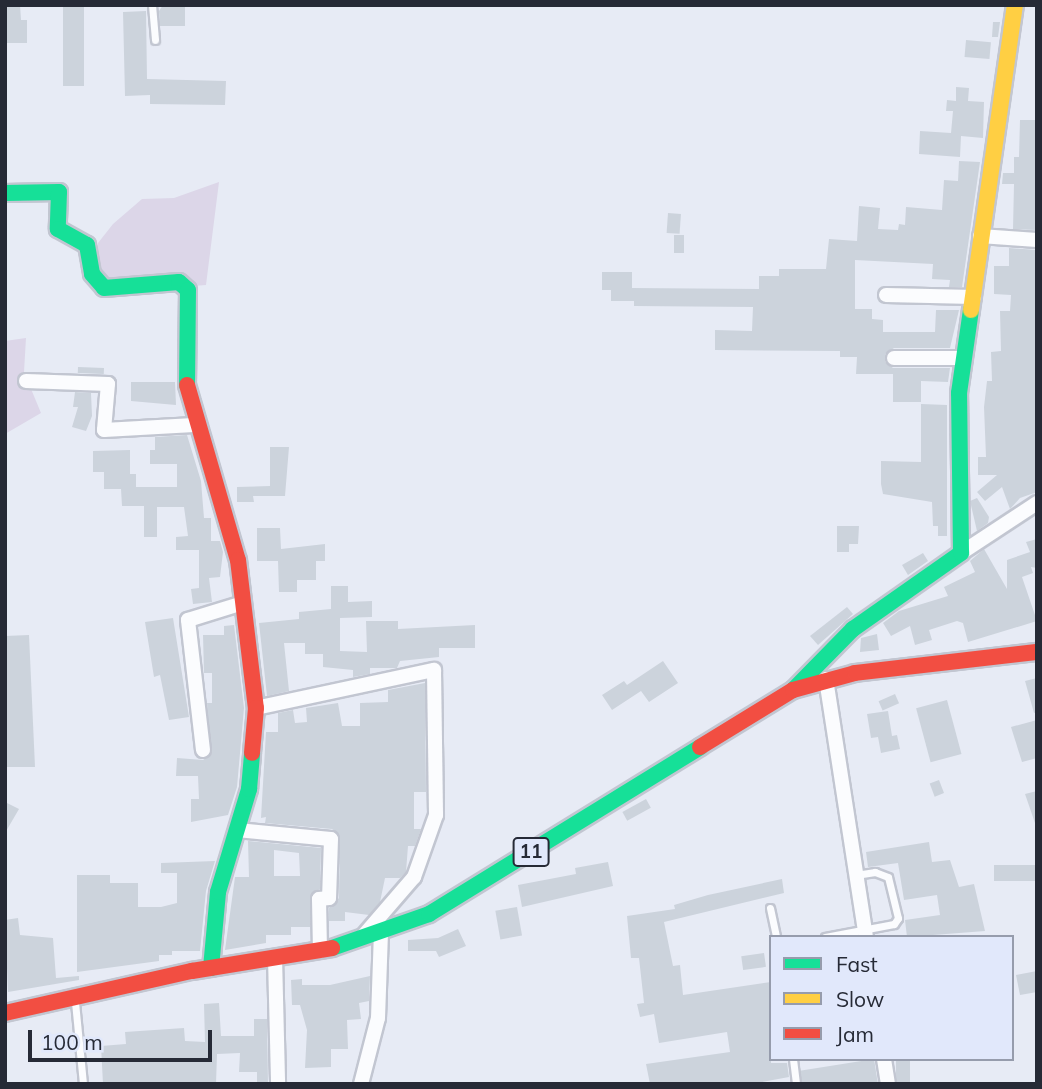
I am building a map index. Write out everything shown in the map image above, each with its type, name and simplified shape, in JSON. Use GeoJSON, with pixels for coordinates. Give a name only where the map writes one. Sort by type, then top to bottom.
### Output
{"type":"FeatureCollection","features":[{"type":"Feature","properties":{"kind":"main road"},"geometry":{"type":"LineString","coordinates":[[793,690],[853,629],[961,553],[957,472],[963,358],[985,237],[1015,5]]}},
{"type":"Feature","properties":{"kind":"main road"},"geometry":{"type":"LineString","coordinates":[[5,193],[59,191],[58,229],[87,244],[92,274],[104,288],[186,284],[184,368],[194,425],[238,560],[256,708],[249,789],[218,892],[211,968]]}},
{"type":"Feature","properties":{"kind":"main road","name":"11"},"geometry":{"type":"LineString","coordinates":[[5,1013],[211,968],[320,951],[362,941],[429,914],[793,690],[826,679],[1037,652]]}},
{"type":"Feature","properties":{"kind":"street"},"geometry":{"type":"LineString","coordinates":[[985,237],[1037,240]]}},
{"type":"Feature","properties":{"kind":"street"},"geometry":{"type":"LineString","coordinates":[[886,295],[974,297]]}},
{"type":"Feature","properties":{"kind":"street"},"geometry":{"type":"LineString","coordinates":[[894,358],[963,358]]}},
{"type":"Feature","properties":{"kind":"street"},"geometry":{"type":"LineString","coordinates":[[26,382],[107,384],[104,430],[194,425]]}},
{"type":"Feature","properties":{"kind":"street"},"geometry":{"type":"LineString","coordinates":[[961,553],[1037,503]]}},
{"type":"Feature","properties":{"kind":"street"},"geometry":{"type":"LineString","coordinates":[[202,750],[188,620],[243,603]]}},
{"type":"Feature","properties":{"kind":"street"},"geometry":{"type":"LineString","coordinates":[[256,708],[434,670],[436,816],[414,877],[370,926],[362,941]]}},
{"type":"Feature","properties":{"kind":"street"},"geometry":{"type":"LineString","coordinates":[[826,679],[865,933]]}},
{"type":"Feature","properties":{"kind":"street"},"geometry":{"type":"LineString","coordinates":[[237,830],[331,839],[329,898],[319,899],[320,951]]}},
{"type":"Feature","properties":{"kind":"street"},"geometry":{"type":"LineString","coordinates":[[361,1084],[378,1018],[382,934]]}},
{"type":"Feature","properties":{"kind":"street"},"geometry":{"type":"LineString","coordinates":[[275,957],[278,1084]]}},
{"type":"Feature","properties":{"kind":"street"},"geometry":{"type":"LineString","coordinates":[[884,1061],[888,1084]]}},
{"type":"Feature","properties":{"kind":"lane"},"geometry":{"type":"LineString","coordinates":[[152,5],[155,40]]}},
{"type":"Feature","properties":{"kind":"lane"},"geometry":{"type":"LineString","coordinates":[[845,935],[865,933],[894,924],[899,912],[888,877],[876,872],[856,875]]}},
{"type":"Feature","properties":{"kind":"lane"},"geometry":{"type":"LineString","coordinates":[[770,908],[776,935]]}},
{"type":"Feature","properties":{"kind":"lane"},"geometry":{"type":"LineString","coordinates":[[75,998],[83,1084]]}},
{"type":"Feature","properties":{"kind":"lane"},"geometry":{"type":"LineString","coordinates":[[793,1061],[796,1084]]}},
{"type":"Feature","properties":{"kind":"shaded area"},"geometry":{"type":"Polygon","coordinates":[[[219,182],[206,285],[98,293],[98,243],[113,224],[142,199],[174,198],[219,182]]]}},
{"type":"Feature","properties":{"kind":"shaded area"},"geometry":{"type":"Polygon","coordinates":[[[26,338],[24,372],[41,413],[5,434],[5,341],[26,338]]]}},
{"type":"Feature","properties":{"kind":"building"},"geometry":{"type":"Polygon","coordinates":[[[5,5],[20,5],[21,20],[27,20],[27,43],[5,43],[5,5]]]}},
{"type":"Feature","properties":{"kind":"building"},"geometry":{"type":"Polygon","coordinates":[[[63,5],[84,5],[84,86],[63,86],[63,5]]]}},
{"type":"Feature","properties":{"kind":"building"},"geometry":{"type":"Polygon","coordinates":[[[163,5],[185,6],[185,26],[160,26],[159,11],[163,5]]]}},
{"type":"Feature","properties":{"kind":"building"},"geometry":{"type":"Polygon","coordinates":[[[146,11],[147,79],[226,81],[225,105],[150,104],[150,95],[125,96],[123,12],[146,11]]]}},
{"type":"Feature","properties":{"kind":"building"},"geometry":{"type":"Polygon","coordinates":[[[993,22],[1000,22],[998,37],[992,37],[993,22]]]}},
{"type":"Feature","properties":{"kind":"building"},"geometry":{"type":"Polygon","coordinates":[[[966,40],[991,42],[989,59],[965,57],[966,40]]]}},
{"type":"Feature","properties":{"kind":"building"},"geometry":{"type":"Polygon","coordinates":[[[956,87],[969,88],[968,101],[984,102],[983,138],[961,136],[960,157],[919,154],[920,131],[951,133],[953,111],[946,111],[947,100],[956,101],[956,87]]]}},
{"type":"Feature","properties":{"kind":"building"},"geometry":{"type":"Polygon","coordinates":[[[1020,120],[1037,120],[1037,230],[1013,229],[1014,184],[1002,184],[1003,173],[1014,173],[1014,157],[1019,157],[1020,120]]]}},
{"type":"Feature","properties":{"kind":"building"},"geometry":{"type":"Polygon","coordinates":[[[959,161],[980,162],[962,287],[949,287],[950,280],[932,279],[933,264],[855,260],[855,309],[872,309],[872,319],[883,320],[883,332],[935,332],[936,310],[959,310],[950,348],[894,348],[885,354],[885,362],[893,368],[950,368],[948,382],[921,381],[921,402],[893,402],[893,374],[856,374],[857,357],[840,357],[840,351],[715,350],[715,330],[752,331],[753,307],[634,306],[634,301],[611,301],[611,290],[602,290],[602,272],[632,272],[632,288],[759,289],[759,276],[779,276],[779,269],[826,269],[829,239],[857,241],[859,206],[880,208],[878,229],[898,230],[899,224],[905,225],[906,207],[942,210],[944,180],[958,181],[959,161]]]}},
{"type":"Feature","properties":{"kind":"building"},"geometry":{"type":"Polygon","coordinates":[[[668,213],[681,214],[680,234],[667,233],[668,213]]]}},
{"type":"Feature","properties":{"kind":"building"},"geometry":{"type":"Polygon","coordinates":[[[674,235],[684,235],[684,253],[674,253],[674,235]]]}},
{"type":"Feature","properties":{"kind":"building"},"geometry":{"type":"Polygon","coordinates":[[[1009,248],[1037,250],[1037,492],[1020,498],[1010,509],[1002,487],[985,501],[977,492],[997,475],[978,475],[978,457],[986,457],[984,407],[987,381],[992,381],[991,352],[1001,351],[1000,311],[1010,311],[1011,295],[994,294],[994,266],[1009,266],[1009,248]]]}},
{"type":"Feature","properties":{"kind":"building"},"geometry":{"type":"Polygon","coordinates":[[[78,367],[104,368],[104,374],[78,373],[78,367]]]}},
{"type":"Feature","properties":{"kind":"building"},"geometry":{"type":"Polygon","coordinates":[[[131,382],[175,382],[176,405],[131,401],[131,382]]]}},
{"type":"Feature","properties":{"kind":"building"},"geometry":{"type":"Polygon","coordinates":[[[75,392],[91,393],[92,416],[86,431],[72,427],[78,407],[73,407],[75,392]]]}},
{"type":"Feature","properties":{"kind":"building"},"geometry":{"type":"Polygon","coordinates":[[[921,404],[947,405],[947,536],[938,536],[938,526],[933,526],[932,502],[883,494],[881,484],[881,461],[921,462],[921,404]]]}},
{"type":"Feature","properties":{"kind":"building"},"geometry":{"type":"Polygon","coordinates":[[[187,435],[201,481],[204,518],[211,518],[211,541],[220,541],[223,552],[220,577],[209,578],[212,602],[193,604],[191,589],[199,588],[199,550],[176,550],[176,537],[188,536],[184,507],[157,507],[157,537],[144,537],[144,506],[122,506],[121,489],[104,489],[104,472],[93,472],[93,451],[130,450],[130,474],[136,474],[136,487],[177,487],[177,464],[150,464],[150,450],[155,450],[155,437],[187,435]]]}},
{"type":"Feature","properties":{"kind":"building"},"geometry":{"type":"Polygon","coordinates":[[[270,447],[289,447],[285,496],[253,496],[254,502],[237,502],[237,487],[270,486],[270,447]]]}},
{"type":"Feature","properties":{"kind":"building"},"geometry":{"type":"Polygon","coordinates":[[[977,498],[989,517],[988,523],[977,531],[970,501],[977,498]]]}},
{"type":"Feature","properties":{"kind":"building"},"geometry":{"type":"Polygon","coordinates":[[[837,526],[859,526],[858,544],[849,544],[849,552],[837,552],[837,526]]]}},
{"type":"Feature","properties":{"kind":"building"},"geometry":{"type":"Polygon","coordinates":[[[257,528],[280,528],[281,549],[325,544],[325,561],[316,561],[316,580],[297,580],[297,592],[279,592],[278,561],[257,561],[257,528]]]}},
{"type":"Feature","properties":{"kind":"building"},"geometry":{"type":"Polygon","coordinates":[[[1037,539],[1037,568],[1031,567],[1033,573],[1022,577],[1037,621],[968,642],[963,623],[957,621],[929,630],[932,640],[915,645],[910,626],[891,636],[883,623],[899,611],[948,596],[944,587],[975,572],[970,561],[984,549],[1007,589],[1007,560],[1030,552],[1026,542],[1037,539]]]}},
{"type":"Feature","properties":{"kind":"building"},"geometry":{"type":"Polygon","coordinates":[[[923,553],[928,561],[908,575],[902,565],[923,553]]]}},
{"type":"Feature","properties":{"kind":"building"},"geometry":{"type":"Polygon","coordinates":[[[331,586],[348,586],[348,602],[372,601],[372,617],[340,618],[340,651],[367,652],[366,621],[398,621],[398,629],[475,625],[475,648],[439,648],[439,657],[400,661],[397,668],[370,668],[370,674],[353,677],[353,670],[323,667],[323,654],[305,654],[305,643],[284,643],[289,691],[267,696],[259,623],[299,619],[299,612],[331,609],[331,586]]]}},
{"type":"Feature","properties":{"kind":"building"},"geometry":{"type":"Polygon","coordinates":[[[847,607],[853,614],[818,645],[810,636],[847,607]]]}},
{"type":"Feature","properties":{"kind":"building"},"geometry":{"type":"Polygon","coordinates":[[[173,618],[189,717],[169,720],[160,675],[154,677],[145,622],[173,618]]]}},
{"type":"Feature","properties":{"kind":"building"},"geometry":{"type":"Polygon","coordinates":[[[234,625],[244,708],[237,787],[228,815],[191,822],[191,799],[199,799],[198,776],[176,776],[177,758],[203,760],[211,754],[207,703],[212,703],[212,673],[204,673],[203,635],[224,635],[224,626],[234,625]]]}},
{"type":"Feature","properties":{"kind":"building"},"geometry":{"type":"Polygon","coordinates":[[[877,634],[879,650],[860,652],[861,638],[877,634]]]}},
{"type":"Feature","properties":{"kind":"building"},"geometry":{"type":"Polygon","coordinates":[[[29,635],[35,767],[5,767],[5,636],[29,635]]]}},
{"type":"Feature","properties":{"kind":"building"},"geometry":{"type":"Polygon","coordinates":[[[663,661],[678,683],[649,702],[641,691],[612,710],[602,695],[624,681],[627,685],[663,661]]]}},
{"type":"Feature","properties":{"kind":"building"},"geometry":{"type":"Polygon","coordinates":[[[1037,678],[1037,712],[1034,713],[1025,681],[1037,678]]]}},
{"type":"Feature","properties":{"kind":"building"},"geometry":{"type":"Polygon","coordinates":[[[425,683],[426,792],[414,792],[414,829],[421,829],[415,846],[408,846],[406,872],[400,878],[385,878],[380,902],[369,915],[345,912],[345,921],[329,921],[329,908],[339,898],[340,835],[332,829],[265,823],[266,817],[261,818],[266,732],[278,732],[278,713],[293,710],[295,723],[307,722],[306,708],[338,703],[342,726],[360,726],[360,703],[388,702],[388,690],[425,683]]]}},
{"type":"Feature","properties":{"kind":"building"},"geometry":{"type":"Polygon","coordinates":[[[895,694],[899,703],[883,710],[879,701],[895,694]]]}},
{"type":"Feature","properties":{"kind":"building"},"geometry":{"type":"Polygon","coordinates":[[[947,700],[961,754],[931,762],[916,708],[947,700]]]}},
{"type":"Feature","properties":{"kind":"building"},"geometry":{"type":"Polygon","coordinates":[[[888,711],[892,736],[897,735],[900,749],[881,753],[878,737],[871,738],[867,714],[888,711]]]}},
{"type":"Feature","properties":{"kind":"building"},"geometry":{"type":"Polygon","coordinates":[[[1037,720],[1037,758],[1022,762],[1011,727],[1037,720]]]}},
{"type":"Feature","properties":{"kind":"building"},"geometry":{"type":"Polygon","coordinates":[[[939,780],[944,793],[935,797],[930,784],[939,780]]]}},
{"type":"Feature","properties":{"kind":"building"},"geometry":{"type":"Polygon","coordinates":[[[1037,791],[1037,823],[1035,823],[1025,794],[1037,791]]]}},
{"type":"Feature","properties":{"kind":"building"},"geometry":{"type":"Polygon","coordinates":[[[646,799],[651,808],[627,821],[622,812],[646,799]]]}},
{"type":"Feature","properties":{"kind":"building"},"geometry":{"type":"Polygon","coordinates":[[[5,802],[19,809],[5,833],[5,802]]]}},
{"type":"Feature","properties":{"kind":"building"},"geometry":{"type":"Polygon","coordinates":[[[248,841],[321,848],[320,889],[310,895],[310,927],[291,927],[291,935],[266,935],[266,943],[225,950],[235,877],[249,877],[248,841]],[[274,850],[274,876],[300,876],[299,853],[274,850]]]}},
{"type":"Feature","properties":{"kind":"building"},"geometry":{"type":"Polygon","coordinates":[[[929,842],[932,862],[950,860],[959,887],[974,884],[985,931],[907,935],[905,920],[940,915],[937,895],[904,900],[898,863],[868,867],[866,852],[929,842]]]}},
{"type":"Feature","properties":{"kind":"building"},"geometry":{"type":"Polygon","coordinates":[[[215,861],[206,891],[200,951],[172,951],[172,955],[159,955],[159,961],[77,972],[77,875],[110,875],[110,883],[138,883],[138,907],[161,907],[177,903],[177,873],[161,873],[161,863],[215,861]]]}},
{"type":"Feature","properties":{"kind":"building"},"geometry":{"type":"Polygon","coordinates":[[[608,862],[613,886],[522,907],[518,885],[576,874],[575,868],[608,862]]]}},
{"type":"Feature","properties":{"kind":"building"},"geometry":{"type":"Polygon","coordinates":[[[994,865],[1037,865],[1037,881],[994,881],[994,865]]]}},
{"type":"Feature","properties":{"kind":"building"},"geometry":{"type":"Polygon","coordinates":[[[782,879],[784,893],[664,922],[673,966],[680,965],[683,995],[769,982],[769,1061],[787,1063],[789,1077],[752,1084],[650,1084],[646,1064],[730,1052],[727,1032],[659,1043],[654,1014],[640,1017],[637,1004],[644,1003],[639,958],[631,958],[627,916],[675,909],[674,905],[782,879]]]}},
{"type":"Feature","properties":{"kind":"building"},"geometry":{"type":"Polygon","coordinates":[[[517,907],[522,936],[500,939],[495,911],[517,907]]]}},
{"type":"Feature","properties":{"kind":"building"},"geometry":{"type":"Polygon","coordinates":[[[18,918],[20,935],[53,938],[56,978],[79,976],[79,980],[8,992],[5,920],[18,918]]]}},
{"type":"Feature","properties":{"kind":"building"},"geometry":{"type":"Polygon","coordinates":[[[458,929],[466,946],[439,957],[436,951],[408,951],[408,940],[438,938],[458,929]]]}},
{"type":"Feature","properties":{"kind":"building"},"geometry":{"type":"Polygon","coordinates":[[[764,953],[766,967],[743,970],[741,956],[764,953]]]}},
{"type":"Feature","properties":{"kind":"building"},"geometry":{"type":"Polygon","coordinates":[[[1037,971],[1037,992],[1020,995],[1016,975],[1037,971]]]}},
{"type":"Feature","properties":{"kind":"building"},"geometry":{"type":"Polygon","coordinates":[[[370,976],[369,1001],[359,1003],[361,1019],[347,1020],[348,1049],[331,1049],[331,1067],[305,1068],[307,1030],[300,1005],[292,1005],[291,980],[302,979],[302,985],[330,985],[370,976]]]}},
{"type":"Feature","properties":{"kind":"building"},"geometry":{"type":"Polygon","coordinates":[[[219,1003],[221,1036],[254,1036],[254,1019],[267,1019],[268,1084],[257,1084],[257,1072],[239,1072],[240,1053],[217,1054],[216,1084],[103,1084],[101,1046],[126,1044],[125,1032],[184,1028],[185,1041],[205,1042],[204,1004],[219,1003]]]}},
{"type":"Feature","properties":{"kind":"building"},"geometry":{"type":"Polygon","coordinates":[[[874,1061],[878,1084],[802,1084],[800,1071],[874,1061]]]}},
{"type":"Feature","properties":{"kind":"building"},"geometry":{"type":"Polygon","coordinates":[[[896,1061],[910,1061],[910,1082],[896,1082],[896,1061]]]}},
{"type":"Feature","properties":{"kind":"traffic: fast"},"geometry":{"type":"LineString","coordinates":[[5,193],[59,192],[58,229],[87,245],[92,274],[104,288],[179,282],[188,290],[187,385]]}},
{"type":"Feature","properties":{"kind":"traffic: fast"},"geometry":{"type":"LineString","coordinates":[[793,690],[853,629],[961,553],[959,393],[971,310]]}},
{"type":"Feature","properties":{"kind":"traffic: fast"},"geometry":{"type":"LineString","coordinates":[[332,948],[429,914],[700,747]]}},
{"type":"Feature","properties":{"kind":"traffic: fast"},"geometry":{"type":"LineString","coordinates":[[211,968],[218,892],[249,789],[252,753]]}},
{"type":"Feature","properties":{"kind":"traffic: slow"},"geometry":{"type":"LineString","coordinates":[[971,310],[1015,5]]}},
{"type":"Feature","properties":{"kind":"traffic: jam"},"geometry":{"type":"LineString","coordinates":[[187,385],[238,560],[256,708],[252,753]]}},
{"type":"Feature","properties":{"kind":"traffic: jam"},"geometry":{"type":"LineString","coordinates":[[700,747],[793,690],[855,673],[1037,652]]}},
{"type":"Feature","properties":{"kind":"traffic: jam"},"geometry":{"type":"LineString","coordinates":[[5,1013],[192,971],[332,948]]}}]}
